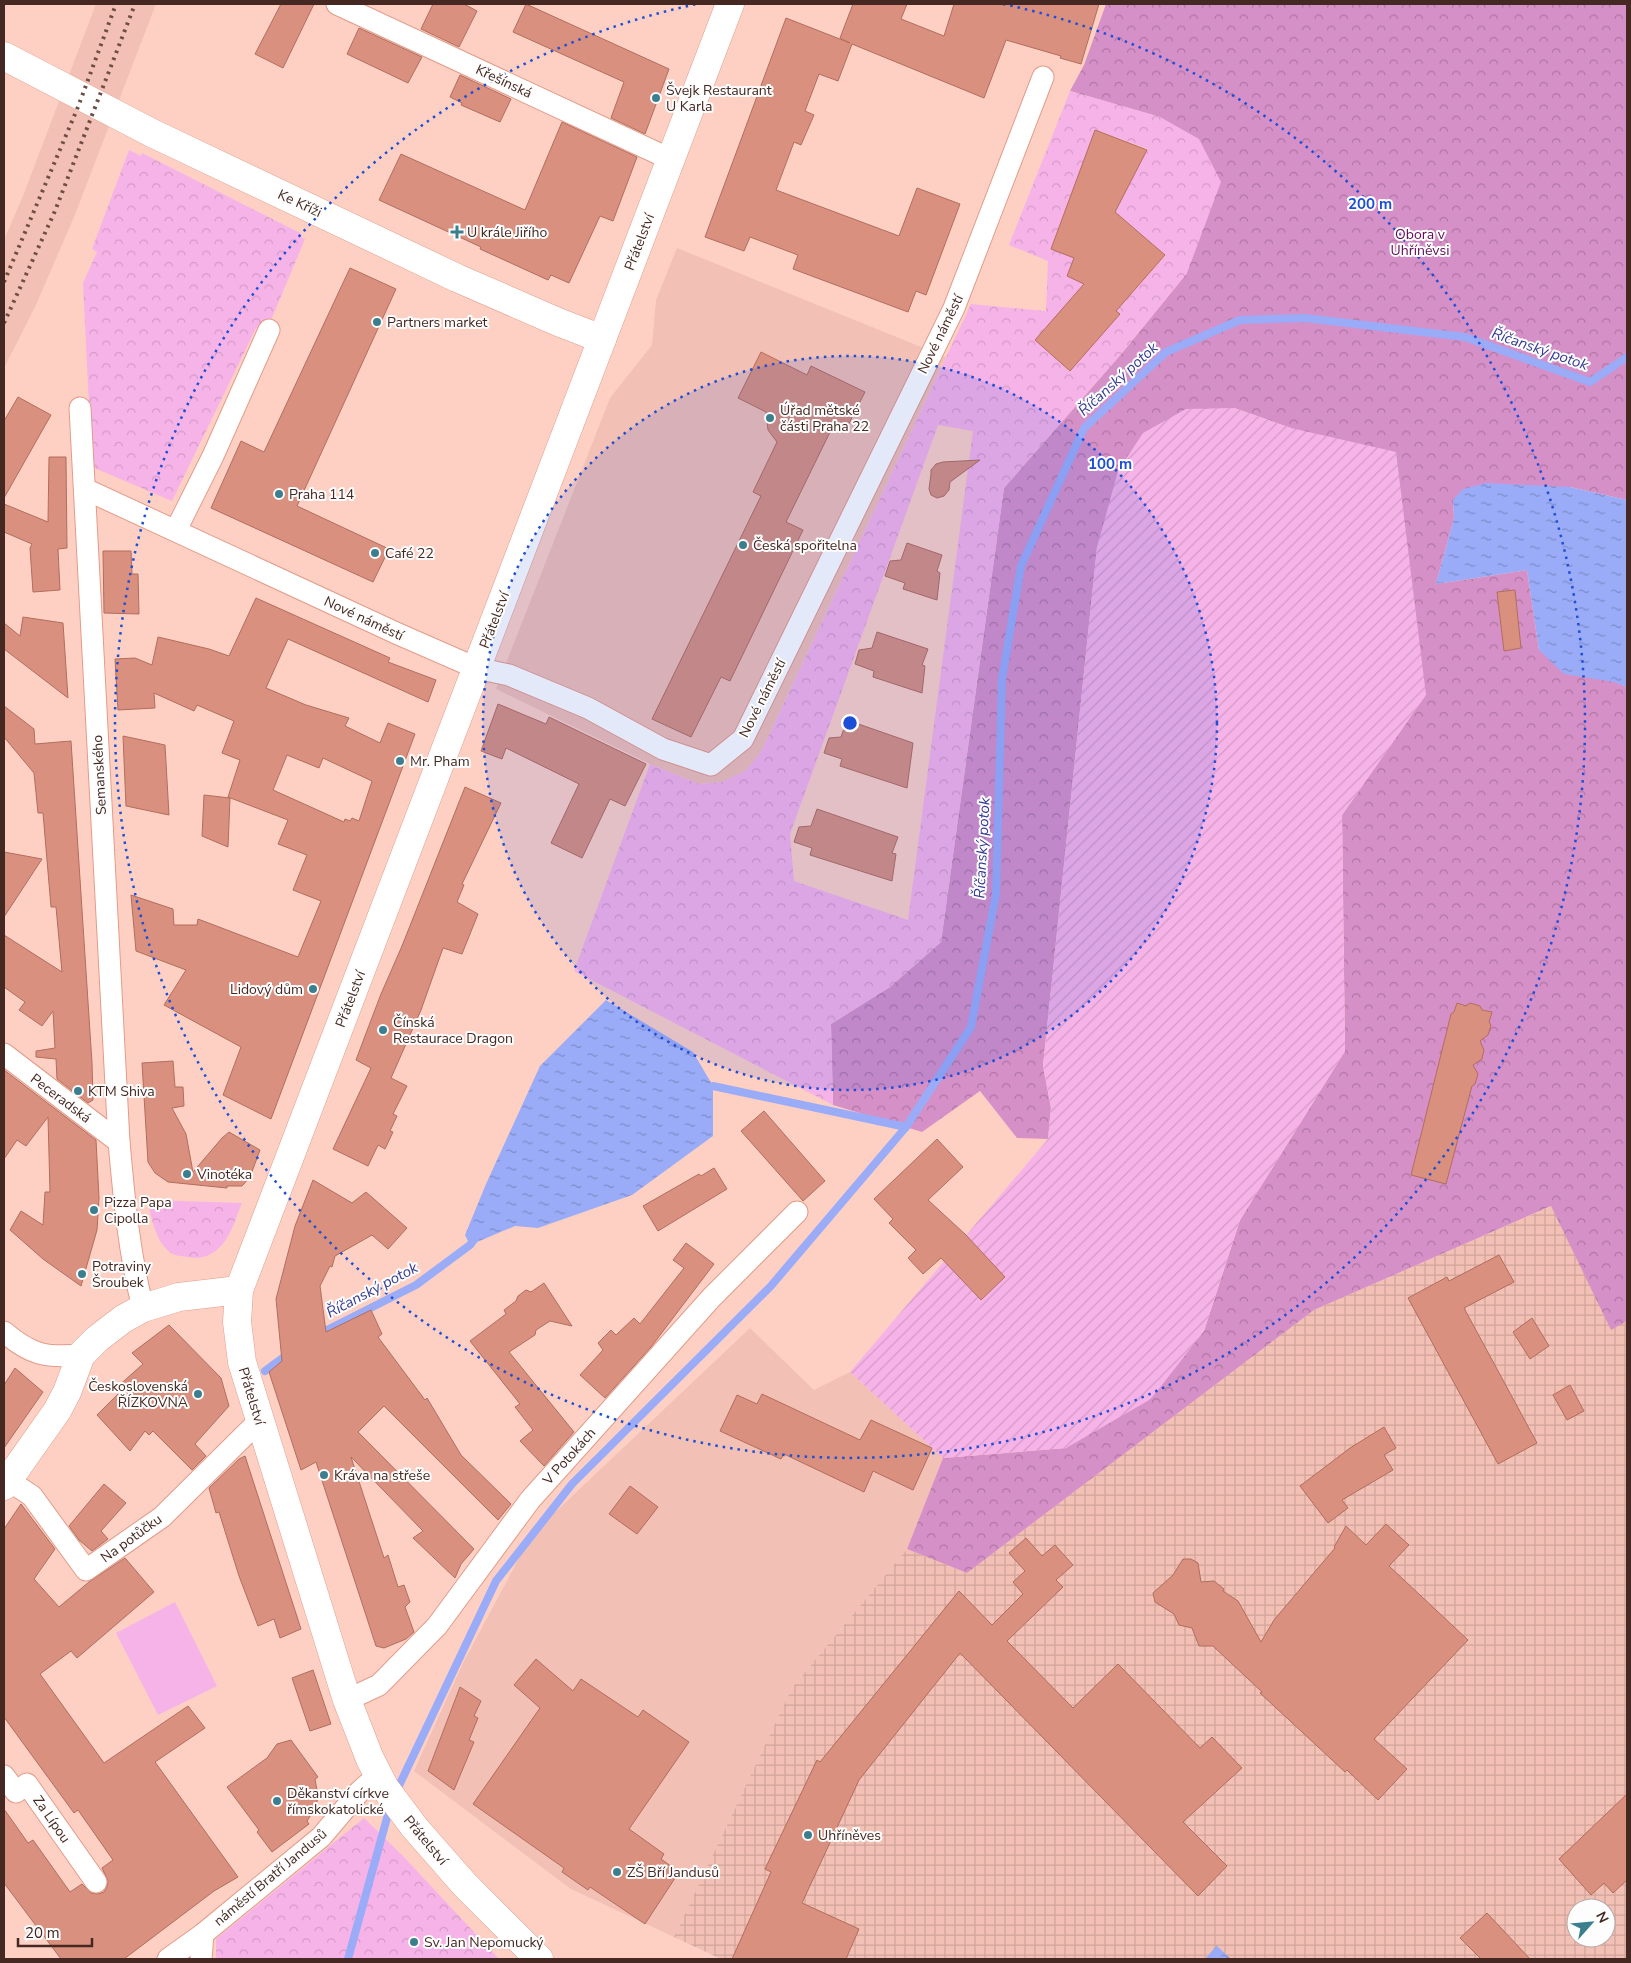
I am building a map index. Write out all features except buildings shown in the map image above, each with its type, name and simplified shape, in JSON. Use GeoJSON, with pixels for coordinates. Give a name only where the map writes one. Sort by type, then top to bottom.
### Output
{"type":"FeatureCollection","features":[{"type":"Feature","properties":{"kind":"main road","name":"Přátelství"},"geometry":{"type":"LineString","coordinates":[[540,1959],[465,1885],[415,1828],[381,1781],[370,1759],[347,1700],[242,1362],[237,1322],[240,1290],[730,4]]}},
{"type":"Feature","properties":{"kind":"main road","name":"Ke Kříži"},"geometry":{"type":"LineString","coordinates":[[4,56],[152,132],[457,278],[602,339]]}},
{"type":"Feature","properties":{"kind":"main road"},"geometry":{"type":"LineString","coordinates":[[6,1483],[58,1410],[81,1355],[97,1339],[123,1319],[143,1308],[179,1297],[240,1290]]}},
{"type":"Feature","properties":{"kind":"street","name":"Křešínská"},"geometry":{"type":"LineString","coordinates":[[337,4],[670,160]]}},
{"type":"Feature","properties":{"kind":"street","name":"Nové náměstí"},"geometry":{"type":"LineString","coordinates":[[85,488],[396,633],[476,668],[509,675],[570,700],[663,749],[711,765],[743,739],[954,308],[1043,77]]}},
{"type":"Feature","properties":{"kind":"street"},"geometry":{"type":"LineString","coordinates":[[176,530],[270,330]]}},
{"type":"Feature","properties":{"kind":"street","name":"Semanského"},"geometry":{"type":"LineString","coordinates":[[80,408],[119,1142],[133,1269],[143,1308]]}},
{"type":"Feature","properties":{"kind":"street","name":"Peceradská"},"geometry":{"type":"LineString","coordinates":[[4,1054],[119,1142]]}},
{"type":"Feature","properties":{"kind":"street","name":"V Potokách"},"geometry":{"type":"LineString","coordinates":[[347,1700],[379,1686],[437,1626],[530,1500],[712,1297],[796,1212]]}},
{"type":"Feature","properties":{"kind":"street"},"geometry":{"type":"LineString","coordinates":[[4,1332],[27,1349],[43,1355],[57,1357],[81,1355]]}},
{"type":"Feature","properties":{"kind":"street","name":"Na potůčku"},"geometry":{"type":"LineString","coordinates":[[6,1483],[32,1496],[86,1570],[162,1517],[260,1420]]}},
{"type":"Feature","properties":{"kind":"street","name":"Za Lípou"},"geometry":{"type":"LineString","coordinates":[[4,1776],[16,1792],[27,1784],[96,1882]]}},
{"type":"Feature","properties":{"kind":"street","name":"náměstí Bratří Jandusů"},"geometry":{"type":"LineString","coordinates":[[168,1959],[203,1934],[321,1837],[360,1791],[381,1781]]}},
{"type":"Feature","properties":{"kind":"street"},"geometry":{"type":"LineString","coordinates":[[201,1959],[203,1934]]}},
{"type":"Feature","properties":{"kind":"shaded area"},"geometry":{"type":"Polygon","coordinates":[[[96,4],[156,4],[74,217],[35,307],[4,368],[4,240],[23,196],[96,4]]]}},
{"type":"Feature","properties":{"kind":"shaded area"},"geometry":{"type":"Polygon","coordinates":[[[677,248],[946,357],[761,752],[745,771],[722,782],[699,784],[650,764],[496,689],[610,398],[652,345],[656,300],[677,248]]]}},
{"type":"Feature","properties":{"kind":"shaded area"},"geometry":{"type":"Polygon","coordinates":[[[1552,1206],[1611,1329],[1627,1321],[1627,1959],[721,1959],[674,1937],[792,1688],[907,1549],[967,1573],[1314,1310],[1552,1206]]]}},
{"type":"Feature","properties":{"kind":"shaded area"},"geometry":{"type":"Polygon","coordinates":[[[750,1328],[814,1390],[850,1372],[943,1458],[907,1549],[792,1688],[674,1937],[571,1889],[414,1771],[463,1663],[532,1534],[750,1328]]]}},
{"type":"Feature","properties":{"kind":"green space","name":"Obora v Uhříněvsi"},"geometry":{"type":"Polygon","coordinates":[[[1106,4],[1627,4],[1627,500],[1570,487],[1453,500],[1454,518],[1436,584],[1527,570],[1539,650],[1627,687],[1627,1321],[1611,1330],[1551,1206],[1314,1310],[967,1573],[907,1549],[943,1458],[1066,1448],[1204,1331],[1240,1220],[1345,1051],[1342,815],[1426,694],[1291,428],[1234,408],[1097,547],[1043,1066],[1051,1108],[1048,1139],[1017,1138],[980,1091],[922,1132],[833,1105],[831,1024],[890,987],[941,942],[1004,488],[1122,353],[1187,273],[1160,117],[1070,91],[1084,65],[1106,4]]]}},
{"type":"Feature","properties":{"kind":"green space"},"geometry":{"type":"Polygon","coordinates":[[[1070,91],[1160,117],[1199,139],[1221,182],[1187,273],[1122,353],[1004,488],[941,942],[890,987],[831,1024],[833,1105],[574,971],[650,764],[699,784],[722,782],[745,771],[761,752],[971,304],[1046,311],[1048,261],[1009,245],[1070,91]],[[1095,130],[1051,249],[1075,258],[1068,276],[1084,284],[1036,340],[1069,371],[1120,314],[1116,311],[1165,256],[1134,229],[1107,227],[1148,149],[1095,130]],[[938,425],[790,834],[794,881],[908,920],[973,431],[938,425]]]}},
{"type":"Feature","properties":{"kind":"green space"},"geometry":{"type":"Polygon","coordinates":[[[129,150],[141,156],[142,153],[302,234],[301,237],[305,239],[266,332],[256,328],[172,501],[92,467],[83,283],[97,252],[92,249],[129,150]]]}},
{"type":"Feature","properties":{"kind":"green space"},"geometry":{"type":"Polygon","coordinates":[[[1234,408],[1291,428],[1396,452],[1426,695],[1342,815],[1345,1051],[1240,1220],[1204,1331],[1151,1399],[1066,1448],[943,1458],[850,1372],[1048,1139],[1051,1108],[1043,1066],[1097,547],[1118,471],[1143,433],[1186,409],[1234,408]]]}},
{"type":"Feature","properties":{"kind":"green space"},"geometry":{"type":"Polygon","coordinates":[[[147,1200],[242,1203],[231,1230],[222,1245],[215,1252],[207,1256],[193,1258],[173,1254],[162,1244],[155,1230],[147,1200]]]}},
{"type":"Feature","properties":{"kind":"green space"},"geometry":{"type":"Polygon","coordinates":[[[175,1602],[217,1686],[158,1715],[116,1633],[175,1602]]]}},
{"type":"Feature","properties":{"kind":"green space"},"geometry":{"type":"Polygon","coordinates":[[[364,1818],[403,1856],[499,1959],[216,1959],[216,1939],[364,1818]]]}},
{"type":"Feature","properties":{"kind":"water"},"geometry":{"type":"Polygon","coordinates":[[[1486,483],[1570,487],[1627,500],[1627,687],[1614,682],[1564,674],[1539,650],[1527,570],[1436,584],[1454,518],[1453,500],[1463,489],[1486,483]]]}},
{"type":"Feature","properties":{"kind":"water"},"geometry":{"type":"Polygon","coordinates":[[[606,1000],[693,1052],[713,1086],[713,1136],[632,1195],[538,1228],[515,1226],[470,1245],[465,1235],[540,1066],[606,1000]]]}},
{"type":"Feature","properties":{"kind":"water"},"geometry":{"type":"Polygon","coordinates":[[[1217,1946],[1231,1959],[1205,1959],[1217,1946]]]}},
{"type":"Feature","properties":{"kind":"waterway","name":"Říčanský potok"},"geometry":{"type":"LineString","coordinates":[[705,1089],[713,1086],[906,1127],[971,1027],[996,894],[1002,679],[1021,566],[1084,428],[1166,352],[1240,320],[1305,318],[1465,337],[1590,382],[1627,357]]}},
{"type":"Feature","properties":{"kind":"waterway"},"geometry":{"type":"LineString","coordinates":[[396,1792],[496,1581],[572,1484],[770,1287],[906,1127]]}},
{"type":"Feature","properties":{"kind":"waterway","name":"Říčanský potok"},"geometry":{"type":"LineString","coordinates":[[317,1335],[416,1285],[470,1245],[476,1237]]}},
{"type":"Feature","properties":{"kind":"waterway","name":"Říčanský potok"},"geometry":{"type":"LineString","coordinates":[[265,1371],[288,1354]]}},
{"type":"Feature","properties":{"kind":"waterway"},"geometry":{"type":"LineString","coordinates":[[348,1959],[390,1807]]}},
{"type":"Feature","properties":{"kind":"railway"},"geometry":{"type":"LineString","coordinates":[[4,282],[78,107],[116,4]]}},
{"type":"Feature","properties":{"kind":"railway"},"geometry":{"type":"LineString","coordinates":[[4,323],[55,211],[135,4]]}},
{"type":"Feature","properties":{"kind":"place","name":"Švejk Restaurant U Karla"},"geometry":{"type":"Point","coordinates":[656,98]}},
{"type":"Feature","properties":{"kind":"place","name":"U krále Jiřího"},"geometry":{"type":"Point","coordinates":[457,232]}},
{"type":"Feature","properties":{"kind":"place","name":"Partners market"},"geometry":{"type":"Point","coordinates":[377,322]}},
{"type":"Feature","properties":{"kind":"place","name":"Úřad mětské části Praha 22"},"geometry":{"type":"Point","coordinates":[770,418]}},
{"type":"Feature","properties":{"kind":"place","name":"Praha 114"},"geometry":{"type":"Point","coordinates":[279,494]}},
{"type":"Feature","properties":{"kind":"place","name":"Česká spořitelna"},"geometry":{"type":"Point","coordinates":[743,545]}},
{"type":"Feature","properties":{"kind":"place","name":"Café 22"},"geometry":{"type":"Point","coordinates":[375,553]}},
{"type":"Feature","properties":{"kind":"place","name":"Mr. Pham"},"geometry":{"type":"Point","coordinates":[400,761]}},
{"type":"Feature","properties":{"kind":"place","name":"Lidový dům"},"geometry":{"type":"Point","coordinates":[313,989]}},
{"type":"Feature","properties":{"kind":"place","name":"Čínská Restaurace Dragon"},"geometry":{"type":"Point","coordinates":[383,1030]}},
{"type":"Feature","properties":{"kind":"place","name":"KTM Shiva"},"geometry":{"type":"Point","coordinates":[78,1091]}},
{"type":"Feature","properties":{"kind":"place","name":"Vinotéka"},"geometry":{"type":"Point","coordinates":[187,1174]}},
{"type":"Feature","properties":{"kind":"place","name":"Pizza Papa Cipolla"},"geometry":{"type":"Point","coordinates":[94,1210]}},
{"type":"Feature","properties":{"kind":"place","name":"Potraviny Šroubek"},"geometry":{"type":"Point","coordinates":[82,1274]}},
{"type":"Feature","properties":{"kind":"place","name":"Československá ŘÍZKOVNA"},"geometry":{"type":"Point","coordinates":[198,1394]}},
{"type":"Feature","properties":{"kind":"place","name":"Kráva na střeše"},"geometry":{"type":"Point","coordinates":[324,1475]}},
{"type":"Feature","properties":{"kind":"place","name":"Děkanství církve římskokatolické"},"geometry":{"type":"Point","coordinates":[277,1801]}},
{"type":"Feature","properties":{"kind":"place","name":"Uhříněves"},"geometry":{"type":"Point","coordinates":[808,1835]}},
{"type":"Feature","properties":{"kind":"place","name":"ZŠ Bří Jandusů"},"geometry":{"type":"Point","coordinates":[617,1872]}},
{"type":"Feature","properties":{"kind":"place","name":"Sv. Jan Nepomucký"},"geometry":{"type":"Point","coordinates":[414,1942]}}]}
